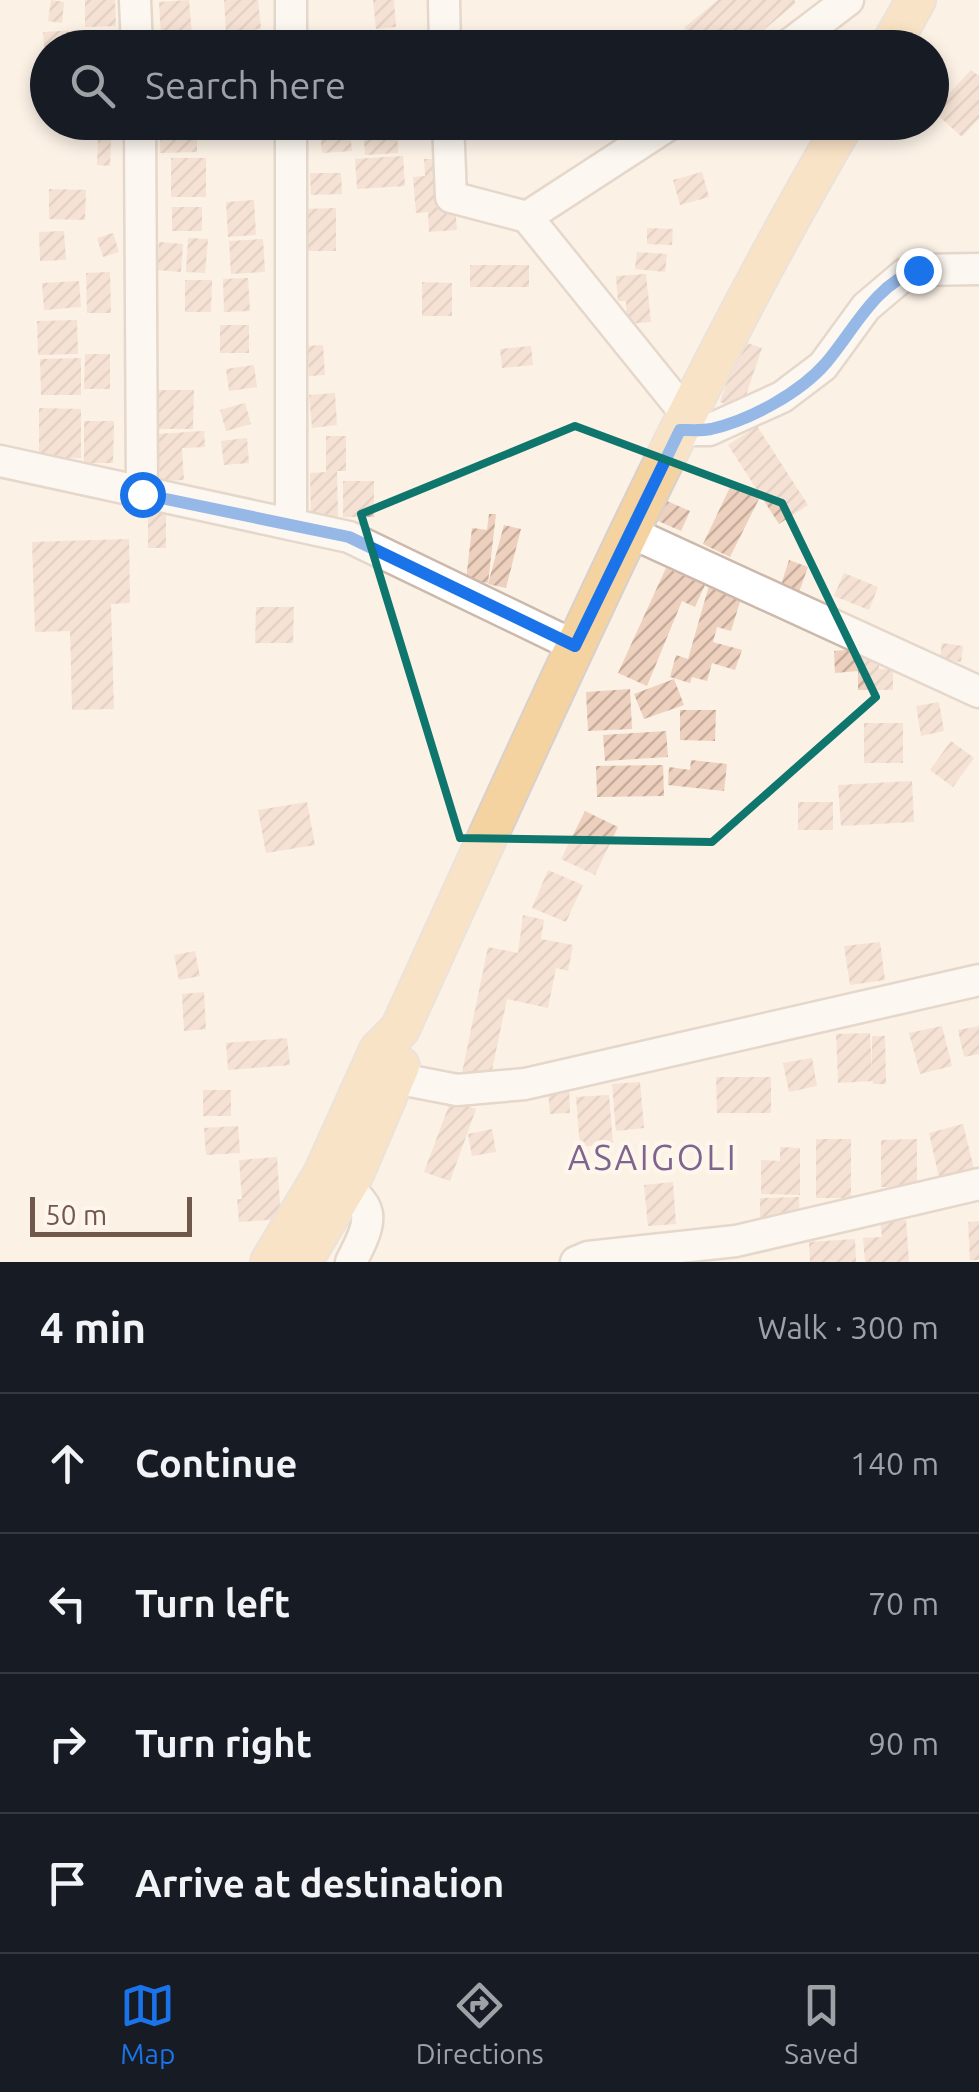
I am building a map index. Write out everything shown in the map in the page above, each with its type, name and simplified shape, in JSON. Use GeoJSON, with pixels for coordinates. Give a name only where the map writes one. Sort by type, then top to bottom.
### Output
{"type":"FeatureCollection","features":[{"type":"Feature","properties":{"kind":"main road"},"geometry":{"type":"LineString","coordinates":[[899,30],[916,0]]}},
{"type":"Feature","properties":{"kind":"main road"},"geometry":{"type":"LineString","coordinates":[[302,1262],[335,1180],[379,1050],[400,1030],[630,532],[794,209],[834,140]]}},
{"type":"Feature","properties":{"kind":"main road"},"geometry":{"type":"LineString","coordinates":[[270,1262],[335,1180],[394,1078],[402,1062],[400,1030]]}},
{"type":"Feature","properties":{"kind":"street"},"geometry":{"type":"LineString","coordinates":[[135,0],[136,30]]}},
{"type":"Feature","properties":{"kind":"street"},"geometry":{"type":"LineString","coordinates":[[291,0],[291,30]]}},
{"type":"Feature","properties":{"kind":"street"},"geometry":{"type":"LineString","coordinates":[[444,0],[445,30]]}},
{"type":"Feature","properties":{"kind":"street"},"geometry":{"type":"LineString","coordinates":[[809,30],[848,0]]}},
{"type":"Feature","properties":{"kind":"street"},"geometry":{"type":"LineString","coordinates":[[140,140],[142,494]]}},
{"type":"Feature","properties":{"kind":"street"},"geometry":{"type":"LineString","coordinates":[[291,140],[291,524]]}},
{"type":"Feature","properties":{"kind":"street"},"geometry":{"type":"LineString","coordinates":[[448,140],[450,198],[528,218],[684,423],[709,430],[782,397],[823,366],[866,308],[906,274],[918,270],[979,269]]}},
{"type":"Feature","properties":{"kind":"street"},"geometry":{"type":"LineString","coordinates":[[528,218],[647,140]]}},
{"type":"Feature","properties":{"kind":"street"},"geometry":{"type":"LineString","coordinates":[[0,461],[349,537],[575,646]]}},
{"type":"Feature","properties":{"kind":"street"},"geometry":{"type":"LineString","coordinates":[[630,532],[979,692]]}},
{"type":"Feature","properties":{"kind":"street"},"geometry":{"type":"LineString","coordinates":[[394,1078],[457,1090],[525,1084],[979,980]]}},
{"type":"Feature","properties":{"kind":"street"},"geometry":{"type":"LineString","coordinates":[[335,1180],[366,1204],[370,1217],[351,1262]]}},
{"type":"Feature","properties":{"kind":"street"},"geometry":{"type":"LineString","coordinates":[[576,1262],[588,1257],[736,1241],[979,1184]]}},
{"type":"Feature","properties":{"kind":"highlighted area"},"geometry":{"type":"Polygon","coordinates":[[[575,426],[782,503],[876,697],[712,842],[460,838],[361,514],[575,426]]]}},
{"type":"Feature","properties":{"kind":"building"},"geometry":{"type":"Polygon","coordinates":[[[51,0],[64,2],[62,23],[48,21],[51,0]]]}},
{"type":"Feature","properties":{"kind":"building"},"geometry":{"type":"Polygon","coordinates":[[[85,0],[115,0],[116,26],[85,27],[85,0]]]}},
{"type":"Feature","properties":{"kind":"building"},"geometry":{"type":"Polygon","coordinates":[[[189,0],[192,30],[161,30],[159,2],[189,0]]]}},
{"type":"Feature","properties":{"kind":"building"},"geometry":{"type":"Polygon","coordinates":[[[224,0],[258,0],[261,29],[226,30],[224,0]]]}},
{"type":"Feature","properties":{"kind":"building"},"geometry":{"type":"Polygon","coordinates":[[[373,0],[394,0],[396,27],[376,29],[373,0]]]}},
{"type":"Feature","properties":{"kind":"building"},"geometry":{"type":"Polygon","coordinates":[[[718,0],[796,3],[764,30],[684,28],[718,0]]]}},
{"type":"Feature","properties":{"kind":"building"},"geometry":{"type":"Polygon","coordinates":[[[971,70],[979,76],[979,118],[962,137],[949,125],[949,94],[971,70]]]}},
{"type":"Feature","properties":{"kind":"building"},"geometry":{"type":"Polygon","coordinates":[[[98,140],[111,140],[110,166],[97,165],[98,140]]]}},
{"type":"Feature","properties":{"kind":"building"},"geometry":{"type":"Polygon","coordinates":[[[160,140],[197,140],[197,152],[160,153],[160,140]]]}},
{"type":"Feature","properties":{"kind":"building"},"geometry":{"type":"Polygon","coordinates":[[[321,140],[351,140],[352,151],[322,153],[321,140]]]}},
{"type":"Feature","properties":{"kind":"building"},"geometry":{"type":"Polygon","coordinates":[[[364,140],[398,140],[398,153],[365,155],[364,140]]]}},
{"type":"Feature","properties":{"kind":"building"},"geometry":{"type":"Polygon","coordinates":[[[403,156],[405,186],[357,189],[355,159],[403,156]]]}},
{"type":"Feature","properties":{"kind":"building"},"geometry":{"type":"Polygon","coordinates":[[[171,158],[206,158],[206,197],[171,197],[171,158]]]}},
{"type":"Feature","properties":{"kind":"building"},"geometry":{"type":"Polygon","coordinates":[[[424,159],[433,159],[436,207],[455,205],[457,230],[429,232],[428,212],[416,213],[413,177],[425,176],[424,159]]]}},
{"type":"Feature","properties":{"kind":"building"},"geometry":{"type":"Polygon","coordinates":[[[702,172],[709,197],[680,205],[673,180],[702,172]]]}},
{"type":"Feature","properties":{"kind":"building"},"geometry":{"type":"Polygon","coordinates":[[[310,173],[341,173],[342,194],[311,195],[310,173]]]}},
{"type":"Feature","properties":{"kind":"building"},"geometry":{"type":"Polygon","coordinates":[[[49,189],[86,190],[85,220],[49,219],[49,189]]]}},
{"type":"Feature","properties":{"kind":"building"},"geometry":{"type":"Polygon","coordinates":[[[254,200],[256,235],[228,237],[226,202],[254,200]]]}},
{"type":"Feature","properties":{"kind":"building"},"geometry":{"type":"Polygon","coordinates":[[[172,207],[202,207],[202,231],[172,231],[172,207]]]}},
{"type":"Feature","properties":{"kind":"building"},"geometry":{"type":"Polygon","coordinates":[[[336,208],[336,251],[307,251],[307,209],[336,208]]]}},
{"type":"Feature","properties":{"kind":"building"},"geometry":{"type":"Polygon","coordinates":[[[647,228],[673,229],[672,245],[647,244],[647,228]]]}},
{"type":"Feature","properties":{"kind":"building"},"geometry":{"type":"Polygon","coordinates":[[[64,231],[66,260],[40,261],[39,232],[64,231]]]}},
{"type":"Feature","properties":{"kind":"building"},"geometry":{"type":"Polygon","coordinates":[[[113,233],[119,252],[103,257],[97,238],[113,233]]]}},
{"type":"Feature","properties":{"kind":"building"},"geometry":{"type":"Polygon","coordinates":[[[188,238],[208,239],[205,273],[186,272],[188,238]]]}},
{"type":"Feature","properties":{"kind":"building"},"geometry":{"type":"Polygon","coordinates":[[[263,239],[265,272],[231,274],[229,241],[263,239]]]}},
{"type":"Feature","properties":{"kind":"building"},"geometry":{"type":"Polygon","coordinates":[[[159,242],[183,244],[181,272],[157,270],[159,242]]]}},
{"type":"Feature","properties":{"kind":"building"},"geometry":{"type":"Polygon","coordinates":[[[637,252],[667,254],[665,272],[635,269],[637,252]]]}},
{"type":"Feature","properties":{"kind":"building"},"geometry":{"type":"Polygon","coordinates":[[[470,265],[529,265],[529,287],[470,287],[470,265]]]}},
{"type":"Feature","properties":{"kind":"building"},"geometry":{"type":"Polygon","coordinates":[[[110,272],[111,313],[87,313],[86,273],[110,272]]]}},
{"type":"Feature","properties":{"kind":"building"},"geometry":{"type":"Polygon","coordinates":[[[646,274],[651,322],[627,324],[626,301],[618,301],[616,276],[646,274]]]}},
{"type":"Feature","properties":{"kind":"building"},"geometry":{"type":"Polygon","coordinates":[[[248,278],[250,311],[224,312],[223,279],[248,278]]]}},
{"type":"Feature","properties":{"kind":"building"},"geometry":{"type":"Polygon","coordinates":[[[185,280],[212,280],[211,312],[185,312],[185,280]]]}},
{"type":"Feature","properties":{"kind":"building"},"geometry":{"type":"Polygon","coordinates":[[[79,281],[81,307],[44,310],[42,283],[79,281]]]}},
{"type":"Feature","properties":{"kind":"building"},"geometry":{"type":"Polygon","coordinates":[[[422,282],[452,283],[452,316],[422,316],[422,282]]]}},
{"type":"Feature","properties":{"kind":"building"},"geometry":{"type":"Polygon","coordinates":[[[77,320],[78,354],[38,355],[37,321],[77,320]]]}},
{"type":"Feature","properties":{"kind":"building"},"geometry":{"type":"Polygon","coordinates":[[[220,325],[249,325],[249,353],[220,353],[220,325]]]}},
{"type":"Feature","properties":{"kind":"building"},"geometry":{"type":"Polygon","coordinates":[[[741,341],[762,348],[741,410],[720,402],[741,341]]]}},
{"type":"Feature","properties":{"kind":"building"},"geometry":{"type":"Polygon","coordinates":[[[323,345],[325,375],[309,376],[307,346],[323,345]]]}},
{"type":"Feature","properties":{"kind":"building"},"geometry":{"type":"Polygon","coordinates":[[[531,346],[533,365],[502,368],[500,349],[531,346]]]}},
{"type":"Feature","properties":{"kind":"building"},"geometry":{"type":"Polygon","coordinates":[[[85,354],[110,354],[110,389],[84,389],[85,354]]]}},
{"type":"Feature","properties":{"kind":"building"},"geometry":{"type":"Polygon","coordinates":[[[81,358],[81,395],[41,395],[40,359],[81,358]]]}},
{"type":"Feature","properties":{"kind":"building"},"geometry":{"type":"Polygon","coordinates":[[[254,365],[257,387],[229,391],[226,369],[254,365]]]}},
{"type":"Feature","properties":{"kind":"building"},"geometry":{"type":"Polygon","coordinates":[[[158,390],[194,390],[193,429],[158,429],[158,390]]]}},
{"type":"Feature","properties":{"kind":"building"},"geometry":{"type":"Polygon","coordinates":[[[335,393],[337,425],[312,428],[309,395],[335,393]]]}},
{"type":"Feature","properties":{"kind":"building"},"geometry":{"type":"Polygon","coordinates":[[[245,403],[251,424],[226,431],[220,410],[245,403]]]}},
{"type":"Feature","properties":{"kind":"building"},"geometry":{"type":"Polygon","coordinates":[[[39,408],[81,409],[81,458],[39,458],[39,408]]]}},
{"type":"Feature","properties":{"kind":"building"},"geometry":{"type":"Polygon","coordinates":[[[84,421],[114,421],[113,463],[84,463],[84,421]]]}},
{"type":"Feature","properties":{"kind":"building"},"geometry":{"type":"Polygon","coordinates":[[[757,426],[808,505],[779,524],[728,445],[757,426]]]}},
{"type":"Feature","properties":{"kind":"building"},"geometry":{"type":"Polygon","coordinates":[[[204,431],[205,447],[182,448],[184,480],[160,481],[157,434],[204,431]]]}},
{"type":"Feature","properties":{"kind":"building"},"geometry":{"type":"Polygon","coordinates":[[[326,436],[346,436],[346,471],[337,471],[338,516],[311,517],[310,473],[326,472],[326,436]]]}},
{"type":"Feature","properties":{"kind":"building"},"geometry":{"type":"Polygon","coordinates":[[[247,438],[249,463],[224,465],[221,441],[247,438]]]}},
{"type":"Feature","properties":{"kind":"building"},"geometry":{"type":"Polygon","coordinates":[[[343,481],[374,481],[374,517],[343,517],[343,481]]]}},
{"type":"Feature","properties":{"kind":"building"},"geometry":{"type":"Polygon","coordinates":[[[732,483],[760,497],[730,557],[703,544],[732,483]]]}},
{"type":"Feature","properties":{"kind":"building"},"geometry":{"type":"Polygon","coordinates":[[[667,501],[690,511],[681,531],[658,521],[667,501]]]}},
{"type":"Feature","properties":{"kind":"building"},"geometry":{"type":"Polygon","coordinates":[[[148,508],[166,508],[166,548],[148,548],[148,508]]]}},
{"type":"Feature","properties":{"kind":"building"},"geometry":{"type":"Polygon","coordinates":[[[489,514],[496,514],[488,583],[466,580],[472,528],[487,530],[489,514]]]}},
{"type":"Feature","properties":{"kind":"building"},"geometry":{"type":"Polygon","coordinates":[[[504,525],[521,529],[506,588],[488,584],[504,525]]]}},
{"type":"Feature","properties":{"kind":"building"},"geometry":{"type":"Polygon","coordinates":[[[129,539],[130,603],[111,604],[114,709],[72,710],[70,631],[35,632],[32,542],[129,539]]]}},
{"type":"Feature","properties":{"kind":"building"},"geometry":{"type":"Polygon","coordinates":[[[789,560],[808,567],[799,592],[781,585],[789,560]]]}},
{"type":"Feature","properties":{"kind":"building"},"geometry":{"type":"Polygon","coordinates":[[[666,568],[705,585],[695,607],[682,601],[647,686],[618,673],[666,568]]]}},
{"type":"Feature","properties":{"kind":"building"},"geometry":{"type":"Polygon","coordinates":[[[844,573],[878,587],[869,610],[834,596],[844,573]]]}},
{"type":"Feature","properties":{"kind":"building"},"geometry":{"type":"Polygon","coordinates":[[[710,582],[743,592],[731,631],[717,627],[713,642],[742,650],[735,670],[712,663],[707,681],[692,677],[690,683],[670,677],[676,655],[688,659],[710,582]]]}},
{"type":"Feature","properties":{"kind":"building"},"geometry":{"type":"Polygon","coordinates":[[[256,607],[294,607],[293,643],[255,643],[256,607]]]}},
{"type":"Feature","properties":{"kind":"building"},"geometry":{"type":"Polygon","coordinates":[[[942,643],[963,646],[961,662],[940,659],[942,643]]]}},
{"type":"Feature","properties":{"kind":"building"},"geometry":{"type":"Polygon","coordinates":[[[856,649],[857,657],[879,657],[879,669],[893,669],[893,690],[858,690],[858,671],[835,673],[834,651],[856,649]]]}},
{"type":"Feature","properties":{"kind":"building"},"geometry":{"type":"Polygon","coordinates":[[[674,679],[684,705],[644,719],[634,694],[674,679]]]}},
{"type":"Feature","properties":{"kind":"building"},"geometry":{"type":"Polygon","coordinates":[[[630,689],[632,729],[588,731],[586,692],[630,689]]]}},
{"type":"Feature","properties":{"kind":"building"},"geometry":{"type":"Polygon","coordinates":[[[939,702],[944,731],[921,736],[916,706],[939,702]]]}},
{"type":"Feature","properties":{"kind":"building"},"geometry":{"type":"Polygon","coordinates":[[[680,710],[716,710],[715,741],[680,740],[680,710]]]}},
{"type":"Feature","properties":{"kind":"building"},"geometry":{"type":"Polygon","coordinates":[[[864,723],[903,723],[903,763],[864,763],[864,723]]]}},
{"type":"Feature","properties":{"kind":"building"},"geometry":{"type":"Polygon","coordinates":[[[666,731],[668,757],[605,761],[603,735],[666,731]]]}},
{"type":"Feature","properties":{"kind":"building"},"geometry":{"type":"Polygon","coordinates":[[[951,741],[974,758],[953,787],[930,770],[951,741]]]}},
{"type":"Feature","properties":{"kind":"building"},"geometry":{"type":"Polygon","coordinates":[[[691,760],[727,764],[724,791],[668,785],[669,767],[690,770],[691,760]]]}},
{"type":"Feature","properties":{"kind":"building"},"geometry":{"type":"Polygon","coordinates":[[[663,765],[664,796],[597,797],[596,766],[663,765]]]}},
{"type":"Feature","properties":{"kind":"building"},"geometry":{"type":"Polygon","coordinates":[[[912,781],[914,822],[841,826],[838,785],[912,781]]]}},
{"type":"Feature","properties":{"kind":"building"},"geometry":{"type":"Polygon","coordinates":[[[307,802],[315,845],[266,853],[258,810],[307,802]]]}},
{"type":"Feature","properties":{"kind":"building"},"geometry":{"type":"Polygon","coordinates":[[[798,802],[833,802],[833,830],[798,830],[798,802]]]}},
{"type":"Feature","properties":{"kind":"building"},"geometry":{"type":"Polygon","coordinates":[[[585,811],[618,827],[595,875],[561,859],[585,811]]]}},
{"type":"Feature","properties":{"kind":"building"},"geometry":{"type":"Polygon","coordinates":[[[548,870],[583,885],[566,922],[532,908],[548,870]]]}},
{"type":"Feature","properties":{"kind":"building"},"geometry":{"type":"Polygon","coordinates":[[[523,915],[544,920],[541,939],[573,945],[568,971],[556,968],[548,1008],[507,999],[490,1079],[462,1073],[488,947],[518,953],[523,915]]]}},
{"type":"Feature","properties":{"kind":"building"},"geometry":{"type":"Polygon","coordinates":[[[880,942],[885,980],[850,985],[844,946],[880,942]]]}},
{"type":"Feature","properties":{"kind":"building"},"geometry":{"type":"Polygon","coordinates":[[[195,951],[200,976],[179,980],[174,955],[195,951]]]}},
{"type":"Feature","properties":{"kind":"building"},"geometry":{"type":"Polygon","coordinates":[[[204,992],[206,1029],[184,1031],[182,994],[204,992]]]}},
{"type":"Feature","properties":{"kind":"building"},"geometry":{"type":"Polygon","coordinates":[[[942,1026],[952,1066],[920,1074],[909,1033],[942,1026]]]}},
{"type":"Feature","properties":{"kind":"building"},"geometry":{"type":"Polygon","coordinates":[[[979,1026],[979,1054],[964,1057],[958,1030],[979,1026]]]}},
{"type":"Feature","properties":{"kind":"building"},"geometry":{"type":"Polygon","coordinates":[[[870,1033],[872,1072],[872,1036],[885,1036],[886,1084],[838,1083],[836,1034],[870,1033]]]}},
{"type":"Feature","properties":{"kind":"building"},"geometry":{"type":"Polygon","coordinates":[[[287,1038],[290,1065],[228,1070],[226,1043],[287,1038]]]}},
{"type":"Feature","properties":{"kind":"building"},"geometry":{"type":"Polygon","coordinates":[[[812,1058],[817,1086],[789,1092],[783,1063],[812,1058]]]}},
{"type":"Feature","properties":{"kind":"building"},"geometry":{"type":"Polygon","coordinates":[[[716,1077],[771,1077],[771,1113],[717,1113],[716,1077]]]}},
{"type":"Feature","properties":{"kind":"building"},"geometry":{"type":"Polygon","coordinates":[[[640,1082],[644,1128],[616,1131],[612,1084],[640,1082]]]}},
{"type":"Feature","properties":{"kind":"building"},"geometry":{"type":"Polygon","coordinates":[[[569,1087],[570,1113],[550,1114],[548,1089],[569,1087]]]}},
{"type":"Feature","properties":{"kind":"building"},"geometry":{"type":"Polygon","coordinates":[[[203,1090],[231,1090],[231,1116],[203,1116],[203,1090]]]}},
{"type":"Feature","properties":{"kind":"building"},"geometry":{"type":"Polygon","coordinates":[[[609,1095],[613,1144],[580,1147],[576,1097],[609,1095]]]}},
{"type":"Feature","properties":{"kind":"building"},"geometry":{"type":"Polygon","coordinates":[[[451,1100],[476,1109],[450,1181],[424,1172],[451,1100]]]}},
{"type":"Feature","properties":{"kind":"building"},"geometry":{"type":"Polygon","coordinates":[[[963,1124],[974,1169],[939,1177],[929,1133],[963,1124]]]}},
{"type":"Feature","properties":{"kind":"building"},"geometry":{"type":"Polygon","coordinates":[[[238,1126],[240,1153],[206,1155],[204,1128],[238,1126]]]}},
{"type":"Feature","properties":{"kind":"building"},"geometry":{"type":"Polygon","coordinates":[[[492,1129],[496,1152],[472,1156],[468,1134],[492,1129]]]}},
{"type":"Feature","properties":{"kind":"building"},"geometry":{"type":"Polygon","coordinates":[[[816,1139],[851,1139],[851,1198],[816,1198],[816,1139]]]}},
{"type":"Feature","properties":{"kind":"building"},"geometry":{"type":"Polygon","coordinates":[[[917,1139],[917,1194],[899,1195],[899,1187],[881,1187],[881,1140],[917,1139]]]}},
{"type":"Feature","properties":{"kind":"building"},"geometry":{"type":"Polygon","coordinates":[[[780,1147],[800,1148],[800,1195],[761,1194],[761,1160],[780,1161],[780,1147]]]}},
{"type":"Feature","properties":{"kind":"building"},"geometry":{"type":"Polygon","coordinates":[[[277,1157],[281,1219],[239,1222],[239,1160],[277,1157]]]}},
{"type":"Feature","properties":{"kind":"building"},"geometry":{"type":"Polygon","coordinates":[[[673,1182],[676,1224],[648,1226],[644,1185],[673,1182]]]}},
{"type":"Feature","properties":{"kind":"building"},"geometry":{"type":"Polygon","coordinates":[[[799,1197],[800,1221],[760,1221],[760,1198],[799,1197]]]}},
{"type":"Feature","properties":{"kind":"building"},"geometry":{"type":"Polygon","coordinates":[[[906,1220],[909,1262],[865,1262],[863,1238],[882,1237],[880,1221],[906,1220]]]}},
{"type":"Feature","properties":{"kind":"building"},"geometry":{"type":"Polygon","coordinates":[[[979,1221],[979,1260],[970,1260],[968,1222],[979,1221]]]}},
{"type":"Feature","properties":{"kind":"building"},"geometry":{"type":"Polygon","coordinates":[[[855,1239],[856,1262],[810,1262],[809,1242],[855,1239]]]}},
{"type":"Feature","properties":{"kind":"district","name":"ASAIGOLI"},"geometry":{"type":"Point","coordinates":[653,1158]}},
{"type":"Feature","properties":{"kind":"route"},"geometry":{"type":"LineString","coordinates":[[142,494],[349,537],[575,646],[680,430],[709,430],[782,397],[823,366],[866,308],[906,274],[918,270]]}}]}
